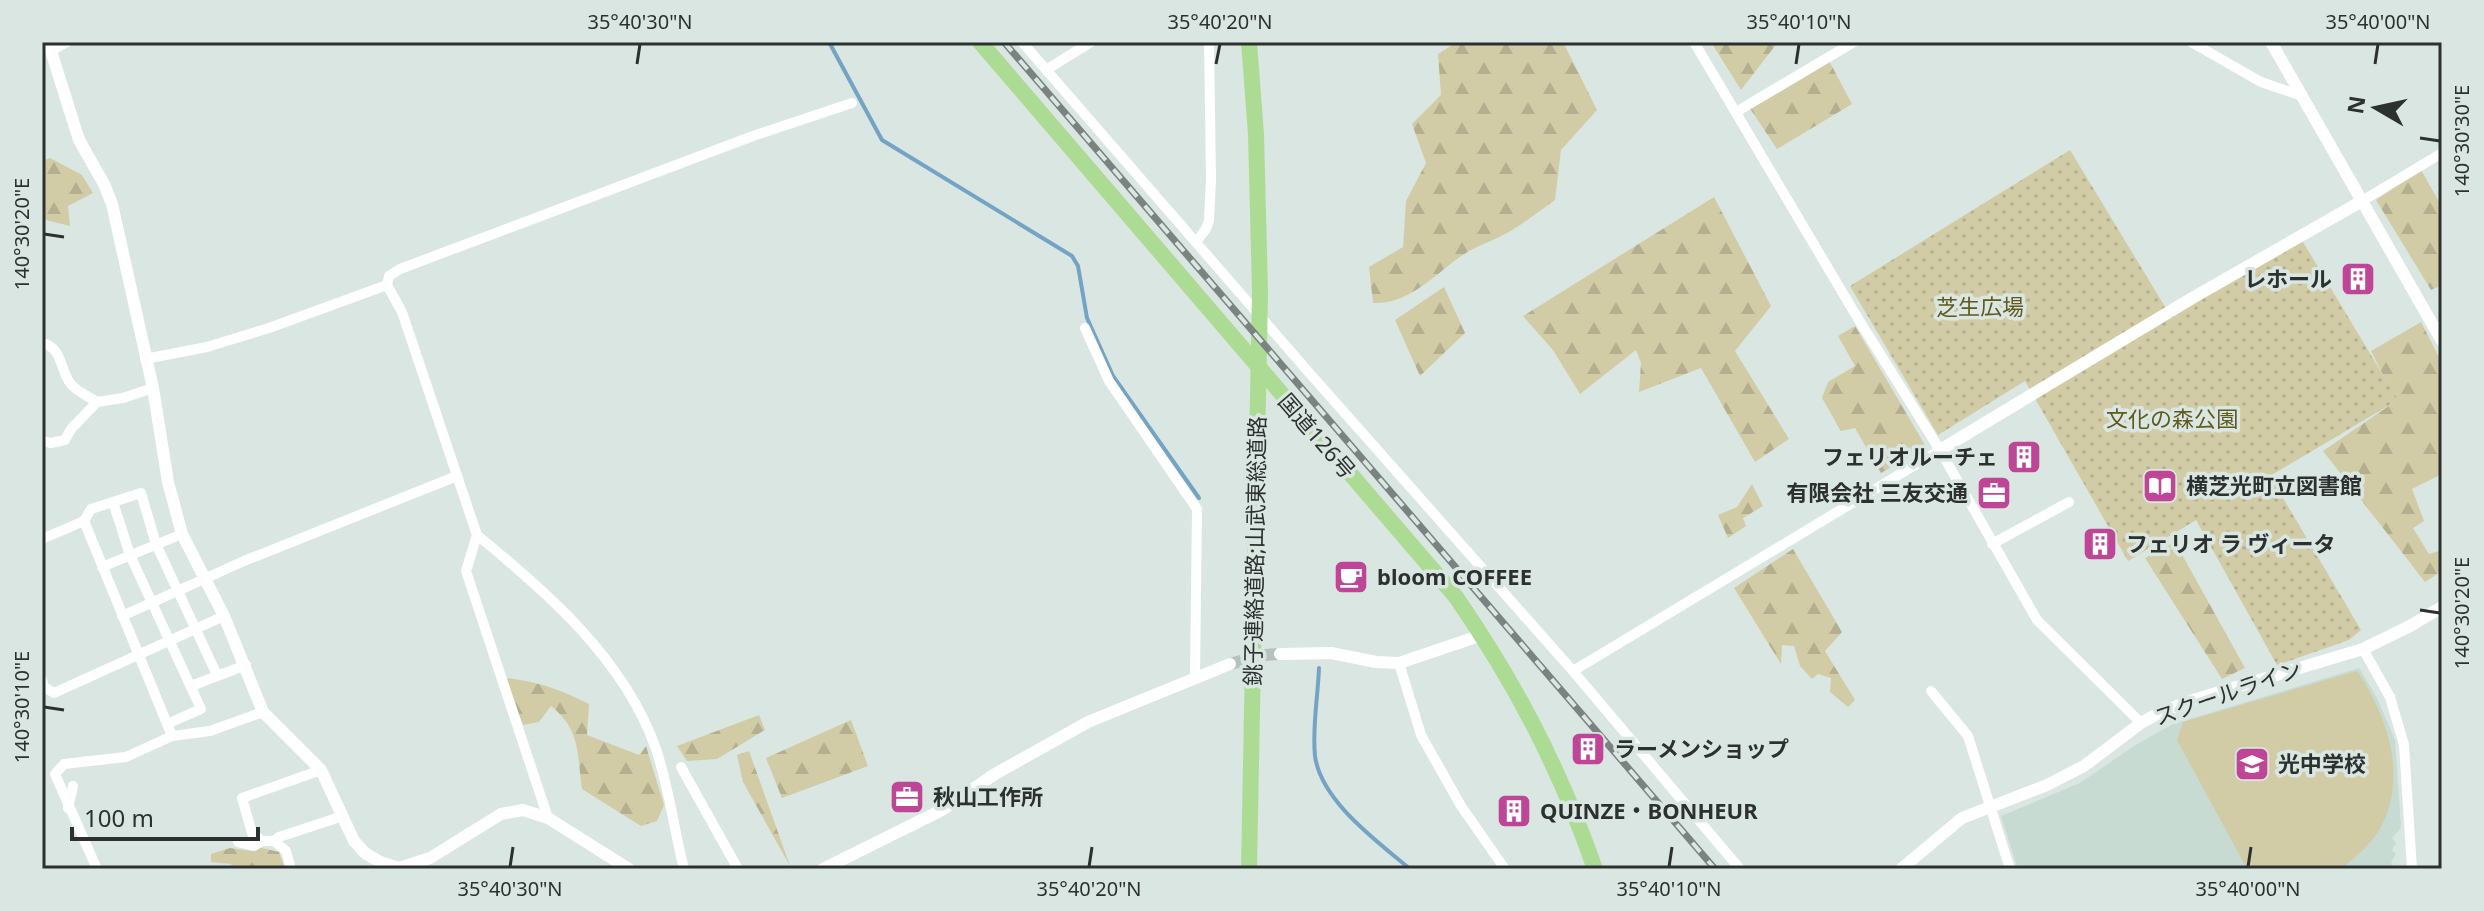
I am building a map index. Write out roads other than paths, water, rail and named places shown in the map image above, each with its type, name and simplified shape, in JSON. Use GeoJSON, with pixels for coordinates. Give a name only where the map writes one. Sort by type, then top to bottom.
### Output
{"type":"FeatureCollection","features":[{"type":"Feature","properties":{"kind":"highway","name":"国道126号"},"geometry":{"type":"LineString","coordinates":[[980,42],[1456,597],[1508,676],[1544,745],[1566,792],[1595,869]]}},
{"type":"Feature","properties":{"kind":"highway","name":"銚子連絡道路;山武東総道路"},"geometry":{"type":"LineString","coordinates":[[1249,42],[1256,134],[1260,292],[1249,869]]}},
{"type":"Feature","properties":{"kind":"street"},"geometry":{"type":"LineString","coordinates":[[67,42],[48,47],[79,140],[112,204],[153,388],[168,482],[182,534],[224,616],[263,712],[321,770],[354,841],[365,853],[380,862],[399,869],[430,858],[501,814],[523,810],[548,818],[629,869]]}},
{"type":"Feature","properties":{"kind":"street"},"geometry":{"type":"LineString","coordinates":[[1022,42],[1573,671],[1740,869]]}},
{"type":"Feature","properties":{"kind":"street"},"geometry":{"type":"LineString","coordinates":[[1046,70],[1071,47],[1091,42]]}},
{"type":"Feature","properties":{"kind":"street"},"geometry":{"type":"LineString","coordinates":[[1196,242],[1209,220],[1209,42]]}},
{"type":"Feature","properties":{"kind":"street"},"geometry":{"type":"LineString","coordinates":[[1694,42],[1857,317],[1940,450],[2037,620],[2141,723]]}},
{"type":"Feature","properties":{"kind":"street"},"geometry":{"type":"LineString","coordinates":[[1736,112],[1854,42]]}},
{"type":"Feature","properties":{"kind":"street"},"geometry":{"type":"LineString","coordinates":[[2191,42],[2261,82],[2302,96]]}},
{"type":"Feature","properties":{"kind":"street"},"geometry":{"type":"LineString","coordinates":[[2271,42],[2442,341]]}},
{"type":"Feature","properties":{"kind":"street"},"geometry":{"type":"LineString","coordinates":[[684,869],[656,749],[629,692],[558,605],[477,535],[402,312],[387,285],[389,276],[400,269],[753,136],[852,103]]}},
{"type":"Feature","properties":{"kind":"street"},"geometry":{"type":"LineString","coordinates":[[1573,671],[2194,297],[2442,153]]}},
{"type":"Feature","properties":{"kind":"street"},"geometry":{"type":"LineString","coordinates":[[145,359],[207,347],[387,285]]}},
{"type":"Feature","properties":{"kind":"street"},"geometry":{"type":"LineString","coordinates":[[1085,328],[1109,381],[1197,509],[1195,677]]}},
{"type":"Feature","properties":{"kind":"street"},"geometry":{"type":"LineString","coordinates":[[42,343],[56,351],[69,382],[97,402]]}},
{"type":"Feature","properties":{"kind":"street"},"geometry":{"type":"LineString","coordinates":[[42,441],[65,440],[71,429],[97,402],[123,398],[153,388]]}},
{"type":"Feature","properties":{"kind":"street"},"geometry":{"type":"LineString","coordinates":[[122,616],[205,577],[457,476]]}},
{"type":"Feature","properties":{"kind":"street"},"geometry":{"type":"LineString","coordinates":[[42,539],[84,521],[91,509],[141,493],[156,544],[217,675]]}},
{"type":"Feature","properties":{"kind":"street"},"geometry":{"type":"LineString","coordinates":[[113,502],[130,555],[201,709],[167,724]]}},
{"type":"Feature","properties":{"kind":"street"},"geometry":{"type":"LineString","coordinates":[[1992,544],[2069,502]]}},
{"type":"Feature","properties":{"kind":"street"},"geometry":{"type":"LineString","coordinates":[[84,521],[172,736]]}},
{"type":"Feature","properties":{"kind":"street"},"geometry":{"type":"LineString","coordinates":[[102,567],[182,534]]}},
{"type":"Feature","properties":{"kind":"street"},"geometry":{"type":"LineString","coordinates":[[477,535],[466,571],[522,731],[548,818]]}},
{"type":"Feature","properties":{"kind":"street","name":"スクールライン"},"geometry":{"type":"LineString","coordinates":[[1901,869],[1951,825],[2084,766],[2141,723],[2193,700],[2363,649],[2442,607]]}},
{"type":"Feature","properties":{"kind":"street"},"geometry":{"type":"LineString","coordinates":[[42,680],[44,687],[54,693],[224,616]]}},
{"type":"Feature","properties":{"kind":"street"},"geometry":{"type":"LineString","coordinates":[[1280,654],[1331,653],[1399,663],[1482,635]]}},
{"type":"Feature","properties":{"kind":"street"},"geometry":{"type":"LineString","coordinates":[[2363,649],[2390,697],[2404,745],[2412,869]]}},
{"type":"Feature","properties":{"kind":"street"},"geometry":{"type":"LineString","coordinates":[[1399,663],[1427,746],[1461,806],[1505,869]]}},
{"type":"Feature","properties":{"kind":"street"},"geometry":{"type":"LineString","coordinates":[[823,869],[942,810],[995,774],[1088,722],[1230,664]]}},
{"type":"Feature","properties":{"kind":"street"},"geometry":{"type":"LineString","coordinates":[[191,686],[246,665]]}},
{"type":"Feature","properties":{"kind":"street"},"geometry":{"type":"LineString","coordinates":[[1931,691],[1968,736],[2010,869]]}},
{"type":"Feature","properties":{"kind":"street"},"geometry":{"type":"LineString","coordinates":[[97,869],[55,774],[64,764],[126,757],[172,736],[210,731],[263,712]]}},
{"type":"Feature","properties":{"kind":"street"},"geometry":{"type":"LineString","coordinates":[[681,767],[738,869]]}},
{"type":"Feature","properties":{"kind":"street"},"geometry":{"type":"LineString","coordinates":[[262,841],[252,833],[242,798],[321,770]]}},
{"type":"Feature","properties":{"kind":"street"},"geometry":{"type":"LineString","coordinates":[[68,808],[73,786]]}},
{"type":"Feature","properties":{"kind":"street"},"geometry":{"type":"LineString","coordinates":[[238,842],[254,846],[343,816]]}},
{"type":"Feature","properties":{"kind":"street"},"geometry":{"type":"LineString","coordinates":[[274,841],[286,851],[291,869]]}},
{"type":"Feature","properties":{"kind":"waterway"},"geometry":{"type":"LineString","coordinates":[[829,42],[882,140],[1072,256],[1078,266],[1087,318],[1113,376],[1199,498]]}},
{"type":"Feature","properties":{"kind":"waterway"},"geometry":{"type":"LineString","coordinates":[[1319,668],[1314,734],[1319,773],[1352,819],[1410,869]]}},
{"type":"Feature","properties":{"kind":"tunnel"},"geometry":{"type":"LineString","coordinates":[[1230,664],[1280,654]]}},
{"type":"Feature","properties":{"kind":"railway"},"geometry":{"type":"LineString","coordinates":[[1004,42],[1715,869]]}},
{"type":"Feature","properties":{"kind":"place","name":"レホール"},"geometry":{"type":"Point","coordinates":[2358,279]}},
{"type":"Feature","properties":{"kind":"place","name":"フェリオルーチェ"},"geometry":{"type":"Point","coordinates":[2024,457]}},
{"type":"Feature","properties":{"kind":"place","name":"横芝光町立図書館"},"geometry":{"type":"Point","coordinates":[2160,486]}},
{"type":"Feature","properties":{"kind":"place","name":"有限会社 三友交通"},"geometry":{"type":"Point","coordinates":[1994,493]}},
{"type":"Feature","properties":{"kind":"place","name":"フェリオ ラ ヴィータ"},"geometry":{"type":"Point","coordinates":[2100,544]}},
{"type":"Feature","properties":{"kind":"place","name":"bloom COFFEE"},"geometry":{"type":"Point","coordinates":[1351,577]}},
{"type":"Feature","properties":{"kind":"place","name":"ラーメンショップ"},"geometry":{"type":"Point","coordinates":[1588,749]}},
{"type":"Feature","properties":{"kind":"place","name":"光中学校"},"geometry":{"type":"Point","coordinates":[2252,764]}},
{"type":"Feature","properties":{"kind":"place","name":"秋山工作所"},"geometry":{"type":"Point","coordinates":[907,797]}},
{"type":"Feature","properties":{"kind":"place","name":"QUINZE・BONHEUR"},"geometry":{"type":"Point","coordinates":[1514,811]}},
{"type":"Feature","properties":{"kind":"park label","name":"芝生広場"},"geometry":{"type":"Point","coordinates":[1980,307]}},
{"type":"Feature","properties":{"kind":"park label","name":"文化の森公園"},"geometry":{"type":"Point","coordinates":[2172,419]}}]}
